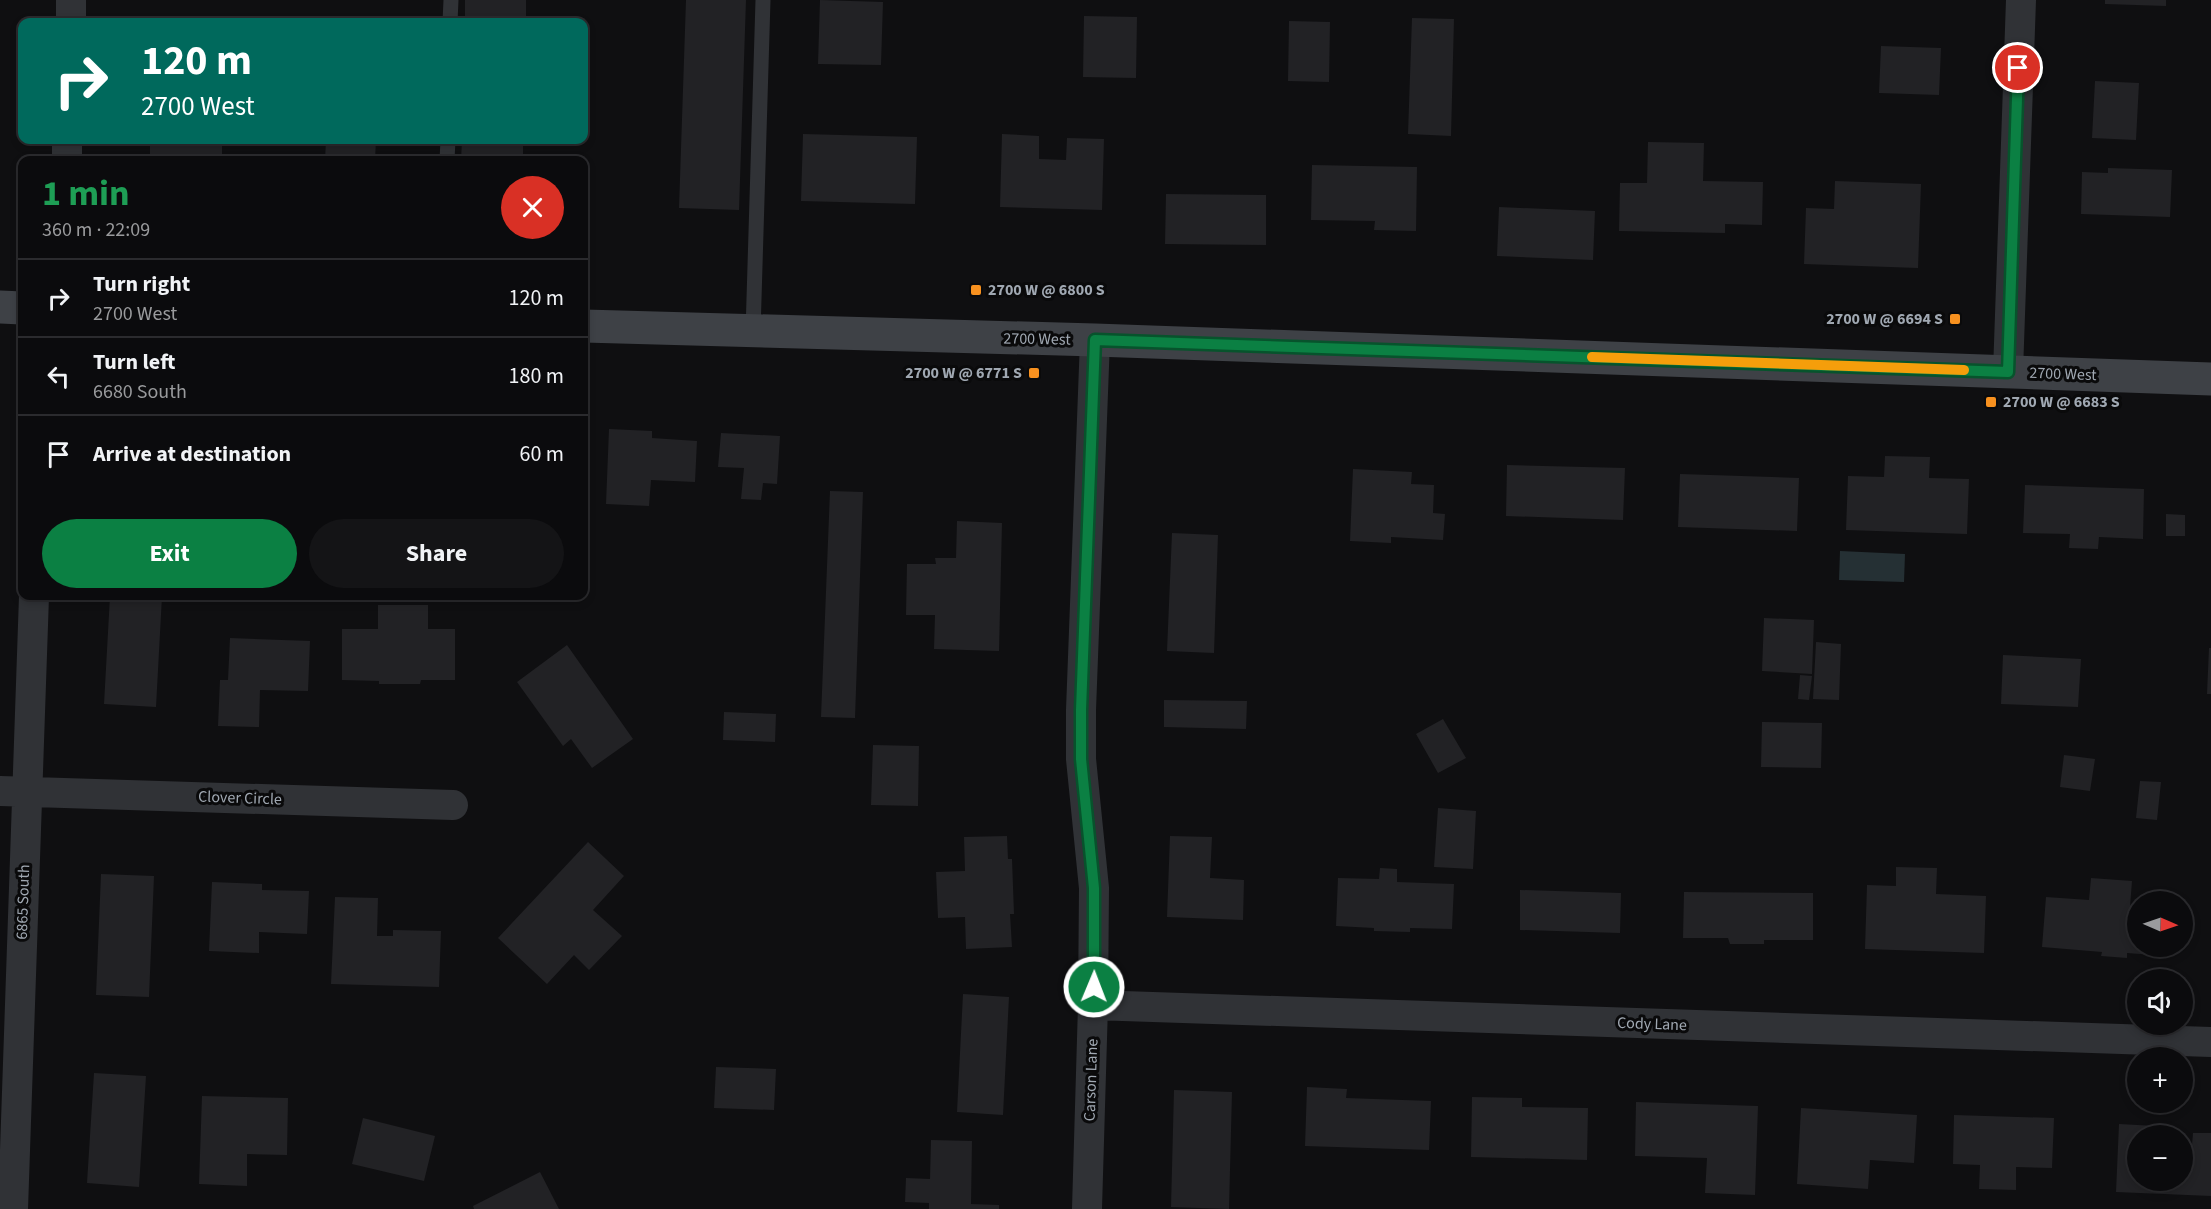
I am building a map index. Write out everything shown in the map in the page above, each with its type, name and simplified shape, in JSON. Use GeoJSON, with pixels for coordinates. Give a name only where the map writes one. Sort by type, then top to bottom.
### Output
{"type":"FeatureCollection","features":[{"type":"Feature","properties":{"kind":"main road"},"geometry":{"type":"LineString","coordinates":[[0,307],[18,308]]}},
{"type":"Feature","properties":{"kind":"main road","name":"2700 West"},"geometry":{"type":"LineString","coordinates":[[588,326],[1095,340],[2211,379]]}},
{"type":"Feature","properties":{"kind":"street"},"geometry":{"type":"LineString","coordinates":[[70,18],[71,0]]}},
{"type":"Feature","properties":{"kind":"street"},"geometry":{"type":"LineString","coordinates":[[2008,372],[2021,0]]}},
{"type":"Feature","properties":{"kind":"street","name":"Carson Lane"},"geometry":{"type":"LineString","coordinates":[[1087,1209],[1094,1005],[1094,888],[1081,759],[1081,710],[1095,340]]}},
{"type":"Feature","properties":{"kind":"street","name":"6865 South"},"geometry":{"type":"LineString","coordinates":[[13,1209],[14,791],[34,600]]}},
{"type":"Feature","properties":{"kind":"street","name":"Clover Circle"},"geometry":{"type":"LineString","coordinates":[[14,791],[453,805]]}},
{"type":"Feature","properties":{"kind":"street","name":"Cody Lane"},"geometry":{"type":"LineString","coordinates":[[1094,1005],[2211,1042]]}},
{"type":"Feature","properties":{"kind":"lane"},"geometry":{"type":"LineString","coordinates":[[450,18],[451,0]]}},
{"type":"Feature","properties":{"kind":"lane"},"geometry":{"type":"LineString","coordinates":[[753,332],[763,0]]}},
{"type":"Feature","properties":{"kind":"shaded area"},"geometry":{"type":"Polygon","coordinates":[[[1840,551],[1905,554],[1904,582],[1839,580],[1840,551]]]}},
{"type":"Feature","properties":{"kind":"building"},"geometry":{"type":"Polygon","coordinates":[[[465,0],[526,0],[526,18],[465,18],[465,0]]]}},
{"type":"Feature","properties":{"kind":"building"},"geometry":{"type":"Polygon","coordinates":[[[686,0],[746,0],[739,210],[679,208],[686,0]]]}},
{"type":"Feature","properties":{"kind":"building"},"geometry":{"type":"Polygon","coordinates":[[[820,0],[883,2],[881,65],[818,64],[820,0]]]}},
{"type":"Feature","properties":{"kind":"building"},"geometry":{"type":"Polygon","coordinates":[[[2105,0],[2166,0],[2166,6],[2105,4],[2105,0]]]}},
{"type":"Feature","properties":{"kind":"building"},"geometry":{"type":"Polygon","coordinates":[[[1084,16],[1137,17],[1136,78],[1083,77],[1084,16]]]}},
{"type":"Feature","properties":{"kind":"building"},"geometry":{"type":"Polygon","coordinates":[[[1412,18],[1454,19],[1451,136],[1408,134],[1412,18]]]}},
{"type":"Feature","properties":{"kind":"building"},"geometry":{"type":"Polygon","coordinates":[[[1289,21],[1330,22],[1329,82],[1288,81],[1289,21]]]}},
{"type":"Feature","properties":{"kind":"building"},"geometry":{"type":"Polygon","coordinates":[[[1881,46],[1941,48],[1939,95],[1879,93],[1881,46]]]}},
{"type":"Feature","properties":{"kind":"building"},"geometry":{"type":"Polygon","coordinates":[[[2095,81],[2139,83],[2136,140],[2092,138],[2095,81]]]}},
{"type":"Feature","properties":{"kind":"building"},"geometry":{"type":"Polygon","coordinates":[[[803,134],[917,137],[915,204],[801,201],[803,134]]]}},
{"type":"Feature","properties":{"kind":"building"},"geometry":{"type":"Polygon","coordinates":[[[1002,134],[1039,136],[1039,159],[1066,160],[1067,138],[1104,139],[1102,210],[1000,207],[1002,134]]]}},
{"type":"Feature","properties":{"kind":"building"},"geometry":{"type":"Polygon","coordinates":[[[1648,142],[1704,143],[1703,181],[1763,182],[1762,225],[1725,224],[1725,233],[1619,231],[1620,183],[1647,183],[1648,142]]]}},
{"type":"Feature","properties":{"kind":"building"},"geometry":{"type":"Polygon","coordinates":[[[150,144],[222,144],[222,156],[150,156],[150,144]]]}},
{"type":"Feature","properties":{"kind":"building"},"geometry":{"type":"Polygon","coordinates":[[[326,144],[376,144],[375,156],[325,156],[326,144]]]}},
{"type":"Feature","properties":{"kind":"building"},"geometry":{"type":"Polygon","coordinates":[[[462,144],[523,144],[523,156],[461,156],[462,144]]]}},
{"type":"Feature","properties":{"kind":"building"},"geometry":{"type":"Polygon","coordinates":[[[1312,165],[1417,167],[1416,231],[1374,230],[1375,221],[1311,220],[1312,165]]]}},
{"type":"Feature","properties":{"kind":"building"},"geometry":{"type":"Polygon","coordinates":[[[2108,168],[2172,170],[2170,217],[2081,214],[2082,172],[2108,173],[2108,168]]]}},
{"type":"Feature","properties":{"kind":"building"},"geometry":{"type":"Polygon","coordinates":[[[1835,181],[1921,184],[1918,268],[1804,264],[1806,208],[1834,209],[1835,181]]]}},
{"type":"Feature","properties":{"kind":"building"},"geometry":{"type":"Polygon","coordinates":[[[1166,194],[1266,195],[1266,245],[1165,244],[1166,194]]]}},
{"type":"Feature","properties":{"kind":"building"},"geometry":{"type":"Polygon","coordinates":[[[1499,207],[1595,211],[1593,260],[1497,256],[1499,207]]]}},
{"type":"Feature","properties":{"kind":"building"},"geometry":{"type":"Polygon","coordinates":[[[609,429],[652,431],[652,438],[697,441],[695,482],[651,480],[649,506],[606,504],[609,429]]]}},
{"type":"Feature","properties":{"kind":"building"},"geometry":{"type":"Polygon","coordinates":[[[721,433],[780,436],[777,484],[763,483],[761,500],[741,499],[744,468],[718,467],[721,433]]]}},
{"type":"Feature","properties":{"kind":"building"},"geometry":{"type":"Polygon","coordinates":[[[1885,456],[1930,457],[1929,478],[1969,479],[1967,534],[1846,530],[1848,476],[1884,477],[1885,456]]]}},
{"type":"Feature","properties":{"kind":"building"},"geometry":{"type":"Polygon","coordinates":[[[1507,465],[1625,468],[1623,520],[1506,516],[1507,465]]]}},
{"type":"Feature","properties":{"kind":"building"},"geometry":{"type":"Polygon","coordinates":[[[1353,469],[1412,472],[1411,484],[1434,485],[1433,513],[1445,514],[1443,540],[1391,537],[1391,543],[1350,541],[1353,469]]]}},
{"type":"Feature","properties":{"kind":"building"},"geometry":{"type":"Polygon","coordinates":[[[1680,474],[1799,478],[1797,531],[1678,527],[1680,474]]]}},
{"type":"Feature","properties":{"kind":"building"},"geometry":{"type":"Polygon","coordinates":[[[2025,485],[2144,489],[2143,539],[2099,537],[2098,549],[2069,548],[2070,534],[2023,533],[2025,485]]]}},
{"type":"Feature","properties":{"kind":"building"},"geometry":{"type":"Polygon","coordinates":[[[830,491],[863,492],[855,718],[821,717],[830,491]]]}},
{"type":"Feature","properties":{"kind":"building"},"geometry":{"type":"Polygon","coordinates":[[[2166,514],[2185,515],[2185,536],[2166,536],[2166,514]]]}},
{"type":"Feature","properties":{"kind":"building"},"geometry":{"type":"Polygon","coordinates":[[[957,521],[1002,523],[999,651],[934,649],[935,615],[906,615],[907,564],[936,564],[935,558],[956,558],[957,521]]]}},
{"type":"Feature","properties":{"kind":"building"},"geometry":{"type":"Polygon","coordinates":[[[1172,533],[1218,535],[1214,653],[1167,651],[1172,533]]]}},
{"type":"Feature","properties":{"kind":"building"},"geometry":{"type":"Polygon","coordinates":[[[110,600],[162,600],[156,707],[104,704],[110,600]]]}},
{"type":"Feature","properties":{"kind":"building"},"geometry":{"type":"Polygon","coordinates":[[[378,605],[428,605],[428,629],[455,629],[455,680],[421,680],[420,684],[379,684],[379,681],[342,680],[342,629],[378,629],[378,605]]]}},
{"type":"Feature","properties":{"kind":"building"},"geometry":{"type":"Polygon","coordinates":[[[1764,618],[1814,620],[1812,674],[1762,671],[1764,618]]]}},
{"type":"Feature","properties":{"kind":"building"},"geometry":{"type":"Polygon","coordinates":[[[230,638],[310,641],[308,691],[260,690],[259,727],[218,726],[220,680],[228,680],[230,638]]]}},
{"type":"Feature","properties":{"kind":"building"},"geometry":{"type":"Polygon","coordinates":[[[1816,642],[1841,644],[1839,700],[1813,699],[1816,642]]]}},
{"type":"Feature","properties":{"kind":"building"},"geometry":{"type":"Polygon","coordinates":[[[567,645],[633,739],[592,768],[571,739],[563,746],[517,682],[567,645]]]}},
{"type":"Feature","properties":{"kind":"building"},"geometry":{"type":"Polygon","coordinates":[[[2209,648],[2211,648],[2211,694],[2207,694],[2209,648]]]}},
{"type":"Feature","properties":{"kind":"building"},"geometry":{"type":"Polygon","coordinates":[[[2003,655],[2081,659],[2078,707],[2001,704],[2003,655]]]}},
{"type":"Feature","properties":{"kind":"building"},"geometry":{"type":"Polygon","coordinates":[[[1800,675],[1812,676],[1809,700],[1798,699],[1800,675]]]}},
{"type":"Feature","properties":{"kind":"building"},"geometry":{"type":"Polygon","coordinates":[[[1164,700],[1247,701],[1246,729],[1164,727],[1164,700]]]}},
{"type":"Feature","properties":{"kind":"building"},"geometry":{"type":"Polygon","coordinates":[[[724,712],[776,714],[775,742],[723,740],[724,712]]]}},
{"type":"Feature","properties":{"kind":"building"},"geometry":{"type":"Polygon","coordinates":[[[1443,719],[1466,758],[1438,773],[1416,734],[1443,719]]]}},
{"type":"Feature","properties":{"kind":"building"},"geometry":{"type":"Polygon","coordinates":[[[1762,722],[1822,723],[1821,768],[1761,767],[1762,722]]]}},
{"type":"Feature","properties":{"kind":"building"},"geometry":{"type":"Polygon","coordinates":[[[873,745],[919,746],[918,806],[871,805],[873,745]]]}},
{"type":"Feature","properties":{"kind":"building"},"geometry":{"type":"Polygon","coordinates":[[[2064,755],[2095,759],[2090,791],[2060,787],[2064,755]]]}},
{"type":"Feature","properties":{"kind":"building"},"geometry":{"type":"Polygon","coordinates":[[[2140,781],[2161,782],[2157,820],[2136,818],[2140,781]]]}},
{"type":"Feature","properties":{"kind":"building"},"geometry":{"type":"Polygon","coordinates":[[[1438,808],[1476,811],[1473,869],[1434,867],[1438,808]]]}},
{"type":"Feature","properties":{"kind":"building"},"geometry":{"type":"Polygon","coordinates":[[[1007,836],[1008,859],[1012,859],[1014,914],[1010,914],[1012,947],[966,949],[965,917],[938,918],[936,872],[965,871],[964,837],[1007,836]]]}},
{"type":"Feature","properties":{"kind":"building"},"geometry":{"type":"Polygon","coordinates":[[[1170,836],[1212,837],[1210,878],[1244,880],[1243,920],[1167,917],[1170,836]]]}},
{"type":"Feature","properties":{"kind":"building"},"geometry":{"type":"Polygon","coordinates":[[[588,842],[624,876],[593,910],[622,936],[589,970],[574,955],[547,984],[498,938],[588,842]]]}},
{"type":"Feature","properties":{"kind":"building"},"geometry":{"type":"Polygon","coordinates":[[[1896,867],[1937,868],[1936,894],[1986,896],[1984,953],[1865,949],[1867,885],[1896,886],[1896,867]]]}},
{"type":"Feature","properties":{"kind":"building"},"geometry":{"type":"Polygon","coordinates":[[[1380,868],[1397,869],[1397,882],[1454,884],[1452,929],[1410,928],[1410,932],[1374,931],[1374,928],[1336,926],[1338,878],[1379,879],[1380,868]]]}},
{"type":"Feature","properties":{"kind":"building"},"geometry":{"type":"Polygon","coordinates":[[[101,874],[154,876],[149,997],[96,995],[101,874]]]}},
{"type":"Feature","properties":{"kind":"building"},"geometry":{"type":"Polygon","coordinates":[[[2091,878],[2132,881],[2131,891],[2127,891],[2127,958],[2101,956],[2102,952],[2042,947],[2046,897],[2089,900],[2091,878]]]}},
{"type":"Feature","properties":{"kind":"building"},"geometry":{"type":"Polygon","coordinates":[[[212,882],[262,884],[262,890],[309,891],[307,934],[259,932],[259,953],[209,951],[212,882]]]}},
{"type":"Feature","properties":{"kind":"building"},"geometry":{"type":"Polygon","coordinates":[[[1520,890],[1621,893],[1620,933],[1520,930],[1520,890]]]}},
{"type":"Feature","properties":{"kind":"building"},"geometry":{"type":"Polygon","coordinates":[[[1684,892],[1813,893],[1813,940],[1764,940],[1764,944],[1730,944],[1728,938],[1683,938],[1684,892]]]}},
{"type":"Feature","properties":{"kind":"building"},"geometry":{"type":"Polygon","coordinates":[[[335,897],[378,898],[377,936],[393,936],[393,930],[441,931],[439,987],[331,984],[335,897]]]}},
{"type":"Feature","properties":{"kind":"building"},"geometry":{"type":"Polygon","coordinates":[[[963,994],[1009,997],[1003,1115],[957,1112],[963,994]]]}},
{"type":"Feature","properties":{"kind":"building"},"geometry":{"type":"Polygon","coordinates":[[[716,1067],[776,1069],[774,1110],[714,1108],[716,1067]]]}},
{"type":"Feature","properties":{"kind":"building"},"geometry":{"type":"Polygon","coordinates":[[[94,1073],[146,1076],[139,1187],[87,1183],[94,1073]]]}},
{"type":"Feature","properties":{"kind":"building"},"geometry":{"type":"Polygon","coordinates":[[[1307,1087],[1347,1089],[1346,1098],[1431,1101],[1429,1150],[1305,1146],[1307,1087]]]}},
{"type":"Feature","properties":{"kind":"building"},"geometry":{"type":"Polygon","coordinates":[[[1174,1090],[1232,1092],[1229,1209],[1171,1207],[1174,1090]]]}},
{"type":"Feature","properties":{"kind":"building"},"geometry":{"type":"Polygon","coordinates":[[[202,1096],[288,1098],[287,1155],[247,1154],[247,1186],[199,1184],[202,1096]]]}},
{"type":"Feature","properties":{"kind":"building"},"geometry":{"type":"Polygon","coordinates":[[[1472,1097],[1522,1098],[1522,1107],[1588,1108],[1587,1160],[1471,1157],[1472,1097]]]}},
{"type":"Feature","properties":{"kind":"building"},"geometry":{"type":"Polygon","coordinates":[[[1636,1102],[1758,1106],[1755,1195],[1705,1193],[1707,1158],[1635,1156],[1636,1102]]]}},
{"type":"Feature","properties":{"kind":"building"},"geometry":{"type":"Polygon","coordinates":[[[1801,1108],[1917,1115],[1914,1163],[1870,1160],[1868,1189],[1797,1184],[1801,1108]]]}},
{"type":"Feature","properties":{"kind":"building"},"geometry":{"type":"Polygon","coordinates":[[[1954,1115],[2054,1118],[2052,1168],[2016,1167],[2016,1190],[1979,1189],[1980,1165],[1953,1164],[1954,1115]]]}},
{"type":"Feature","properties":{"kind":"building"},"geometry":{"type":"Polygon","coordinates":[[[363,1118],[435,1136],[424,1181],[352,1164],[363,1118]]]}},
{"type":"Feature","properties":{"kind":"building"},"geometry":{"type":"Polygon","coordinates":[[[2119,1124],[2138,1125],[2127,1125],[2127,1191],[2193,1191],[2193,1133],[2211,1133],[2211,1196],[2116,1192],[2119,1124]]]}},
{"type":"Feature","properties":{"kind":"building"},"geometry":{"type":"Polygon","coordinates":[[[931,1140],[972,1141],[971,1204],[999,1205],[999,1209],[929,1209],[929,1203],[905,1202],[906,1178],[930,1179],[931,1140]]]}},
{"type":"Feature","properties":{"kind":"building"},"geometry":{"type":"Polygon","coordinates":[[[540,1172],[559,1209],[474,1209],[473,1206],[540,1172]]]}},
{"type":"Feature","properties":{"kind":"slow traffic"},"geometry":{"type":"LineString","coordinates":[[1592,357],[1964,370]]}},
{"type":"Feature","properties":{"kind":"place","name":"2700 W @ 6800 S"},"geometry":{"type":"Point","coordinates":[976,290]}},
{"type":"Feature","properties":{"kind":"place","name":"2700 W @ 6694 S"},"geometry":{"type":"Point","coordinates":[1955,319]}},
{"type":"Feature","properties":{"kind":"place","name":"2700 W @ 6771 S"},"geometry":{"type":"Point","coordinates":[1034,373]}},
{"type":"Feature","properties":{"kind":"place","name":"2700 W @ 6683 S"},"geometry":{"type":"Point","coordinates":[1991,402]}},
{"type":"Feature","properties":{"kind":"route"},"geometry":{"type":"LineString","coordinates":[[1094,987],[1094,888],[1081,759],[1081,710],[1095,340],[2008,372],[2018,68]]}}]}
